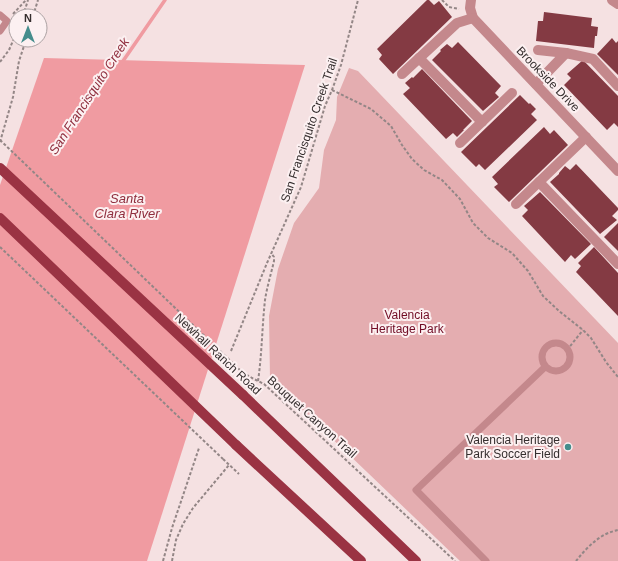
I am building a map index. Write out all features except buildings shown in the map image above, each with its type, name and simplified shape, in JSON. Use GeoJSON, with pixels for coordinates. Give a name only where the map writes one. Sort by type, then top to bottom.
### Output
{"type":"FeatureCollection","features":[{"type":"Feature","properties":{"kind":"main road","name":"Newhall Ranch Road"},"geometry":{"type":"LineString","coordinates":[[0,168],[243,395],[416,561]]}},
{"type":"Feature","properties":{"kind":"main road"},"geometry":{"type":"LineString","coordinates":[[0,218],[236,445],[361,561]]}},
{"type":"Feature","properties":{"kind":"street"},"geometry":{"type":"LineString","coordinates":[[612,0],[618,4]]}},
{"type":"Feature","properties":{"kind":"street"},"geometry":{"type":"LineString","coordinates":[[402,74],[471,9]]}},
{"type":"Feature","properties":{"kind":"street","name":"Brookside Drive"},"geometry":{"type":"LineString","coordinates":[[471,9],[536,84],[618,171]]}},
{"type":"Feature","properties":{"kind":"street"},"geometry":{"type":"LineString","coordinates":[[538,50],[566,53],[592,59],[618,86]]}},
{"type":"Feature","properties":{"kind":"street"},"geometry":{"type":"LineString","coordinates":[[536,84],[566,53]]}},
{"type":"Feature","properties":{"kind":"street"},"geometry":{"type":"LineString","coordinates":[[419,58],[482,122]]}},
{"type":"Feature","properties":{"kind":"street"},"geometry":{"type":"LineString","coordinates":[[460,143],[512,93]]}},
{"type":"Feature","properties":{"kind":"street"},"geometry":{"type":"LineString","coordinates":[[516,204],[586,137]]}},
{"type":"Feature","properties":{"kind":"street"},"geometry":{"type":"LineString","coordinates":[[539,182],[618,264]]}},
{"type":"Feature","properties":{"kind":"lane"},"geometry":{"type":"LineString","coordinates":[[0,15],[7,21],[0,30]]}},
{"type":"Feature","properties":{"kind":"lane"},"geometry":{"type":"LineString","coordinates":[[557,343],[562,345],[567,350],[569,360],[568,364],[564,368],[556,371],[545,367],[542,362],[542,357],[546,348],[557,343]]}},
{"type":"Feature","properties":{"kind":"lane"},"geometry":{"type":"LineString","coordinates":[[486,561],[416,490],[545,367]]}},
{"type":"Feature","properties":{"kind":"path"},"geometry":{"type":"LineString","coordinates":[[7,21],[27,0]]}},
{"type":"Feature","properties":{"kind":"path","name":"San Francisquito Creek Trail"},"geometry":{"type":"LineString","coordinates":[[231,351],[271,253],[302,187],[316,134],[343,58],[358,0]]}},
{"type":"Feature","properties":{"kind":"path"},"geometry":{"type":"LineString","coordinates":[[442,0],[449,7],[457,9],[471,9]]}},
{"type":"Feature","properties":{"kind":"path"},"geometry":{"type":"LineString","coordinates":[[0,62],[10,48]]}},
{"type":"Feature","properties":{"kind":"path"},"geometry":{"type":"LineString","coordinates":[[0,141],[13,97],[19,62],[23,48]]}},
{"type":"Feature","properties":{"kind":"path"},"geometry":{"type":"LineString","coordinates":[[332,90],[371,109],[391,126],[412,159],[424,170],[442,180],[460,199],[473,223],[488,238],[512,253],[528,271],[543,296],[591,338],[606,362],[618,377]]}},
{"type":"Feature","properties":{"kind":"path","name":"Bouquet Canyon Trail"},"geometry":{"type":"LineString","coordinates":[[0,141],[242,372],[264,384],[455,561]]}},
{"type":"Feature","properties":{"kind":"path"},"geometry":{"type":"LineString","coordinates":[[0,247],[239,474]]}},
{"type":"Feature","properties":{"kind":"path"},"geometry":{"type":"LineString","coordinates":[[258,381],[266,298],[274,261],[274,257],[271,253]]}},
{"type":"Feature","properties":{"kind":"path"},"geometry":{"type":"LineString","coordinates":[[567,350],[583,330]]}},
{"type":"Feature","properties":{"kind":"path"},"geometry":{"type":"LineString","coordinates":[[163,561],[172,528],[199,448]]}},
{"type":"Feature","properties":{"kind":"path"},"geometry":{"type":"LineString","coordinates":[[172,561],[176,540],[183,524],[193,508],[229,465]]}},
{"type":"Feature","properties":{"kind":"path"},"geometry":{"type":"LineString","coordinates":[[576,561],[604,535],[618,530]]}},
{"type":"Feature","properties":{"kind":"green space","name":"Valencia Heritage Park"},"geometry":{"type":"Polygon","coordinates":[[[349,68],[358,71],[618,343],[618,561],[460,561],[270,379],[269,316],[278,269],[294,223],[319,188],[324,150],[336,120],[337,97],[349,68]]]}},
{"type":"Feature","properties":{"kind":"water","name":"Santa Clara River"},"geometry":{"type":"Polygon","coordinates":[[[44,58],[305,65],[147,561],[0,561],[0,185],[44,58]]]}},
{"type":"Feature","properties":{"kind":"waterway","name":"San Francisquito Creek"},"geometry":{"type":"LineString","coordinates":[[121,64],[165,0]]}},
{"type":"Feature","properties":{"kind":"place","name":"Valencia Heritage Park Soccer Field"},"geometry":{"type":"Point","coordinates":[568,447]}}]}
